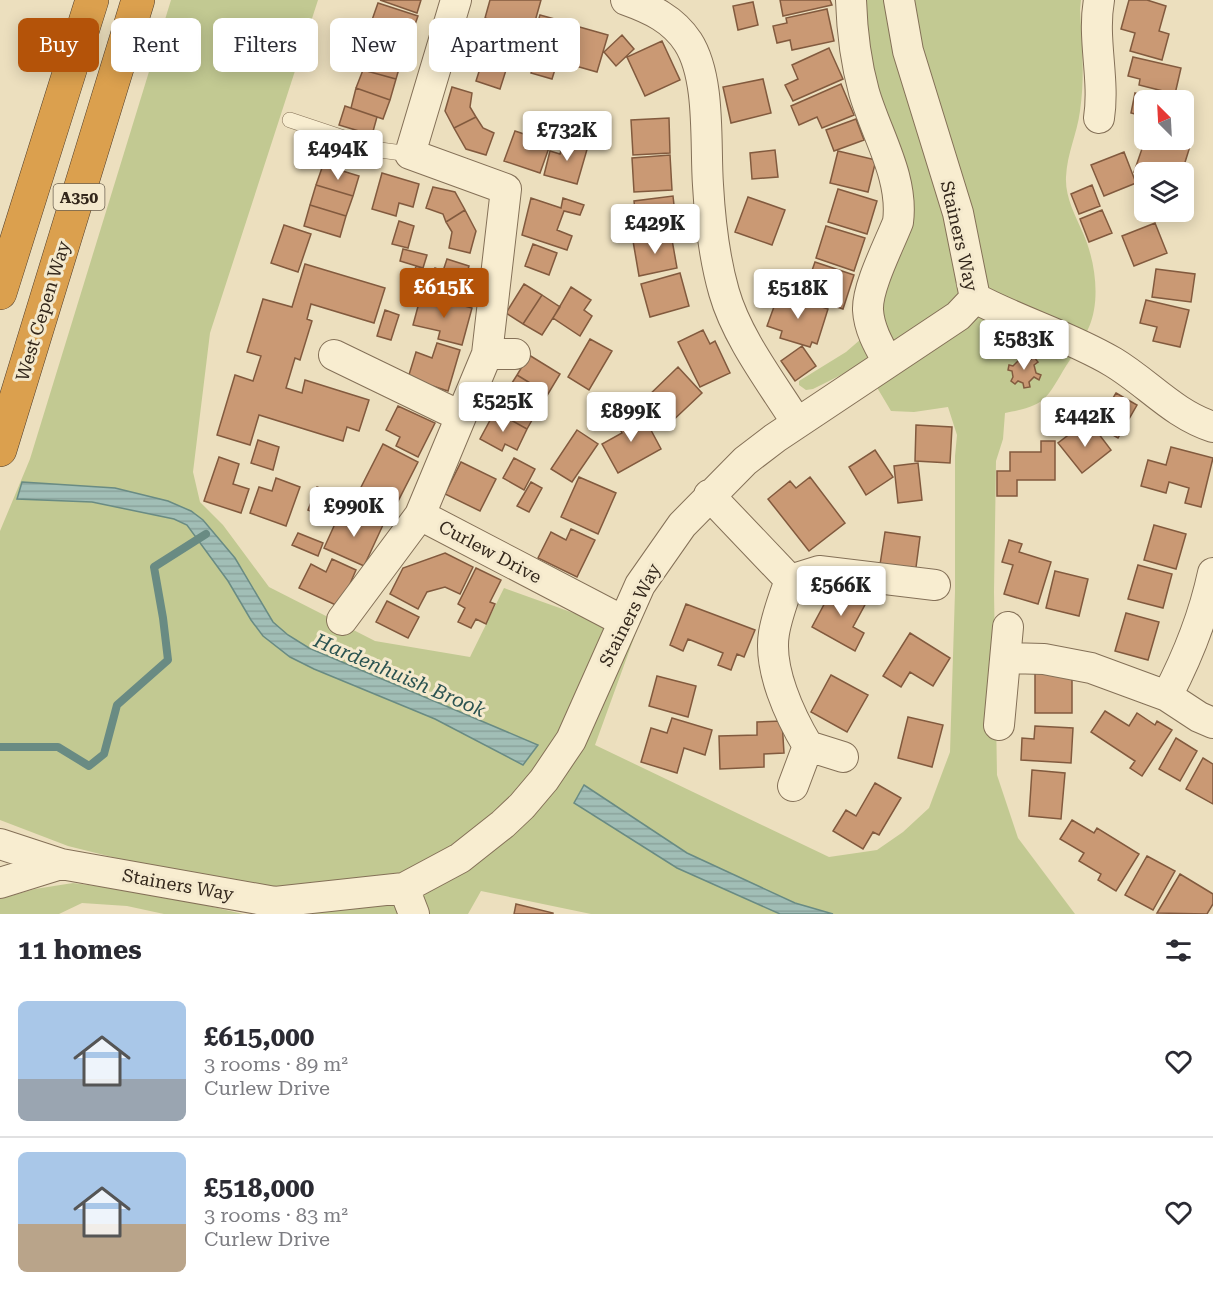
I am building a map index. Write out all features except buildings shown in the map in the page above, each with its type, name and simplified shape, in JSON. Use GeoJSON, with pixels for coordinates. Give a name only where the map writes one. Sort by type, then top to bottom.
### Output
{"type":"FeatureCollection","features":[{"type":"Feature","properties":{"kind":"highway","name":"A350"},"geometry":{"type":"LineString","coordinates":[[0,293],[92,0]]}},
{"type":"Feature","properties":{"kind":"highway","name":"West Cepen Way"},"geometry":{"type":"LineString","coordinates":[[0,450],[138,0]]}},
{"type":"Feature","properties":{"kind":"street"},"geometry":{"type":"LineString","coordinates":[[410,154],[456,0]]}},
{"type":"Feature","properties":{"kind":"street"},"geometry":{"type":"LineString","coordinates":[[626,0],[652,9],[672,23],[688,42],[696,59],[703,89],[712,236],[724,293],[741,332],[797,423]]}},
{"type":"Feature","properties":{"kind":"street"},"geometry":{"type":"LineString","coordinates":[[850,0],[853,32],[864,91],[892,170],[898,204],[898,222],[869,297],[868,312],[888,362]]}},
{"type":"Feature","properties":{"kind":"street","name":"Stainers Way"},"geometry":{"type":"LineString","coordinates":[[0,844],[61,864],[275,902],[409,901],[436,872],[483,842],[522,806],[544,780],[571,740],[640,585],[682,525],[709,495],[745,461],[797,423],[958,316],[975,298],[958,213],[908,51],[899,0]]}},
{"type":"Feature","properties":{"kind":"street"},"geometry":{"type":"LineString","coordinates":[[1099,0],[1096,32],[1101,94],[1099,118]]}},
{"type":"Feature","properties":{"kind":"street","name":"Curlew Drive"},"geometry":{"type":"LineString","coordinates":[[410,154],[506,189],[501,354],[460,416],[420,515],[623,621]]}},
{"type":"Feature","properties":{"kind":"street"},"geometry":{"type":"LineString","coordinates":[[975,298],[1096,353],[1128,372],[1180,412],[1213,427]]}},
{"type":"Feature","properties":{"kind":"street"},"geometry":{"type":"LineString","coordinates":[[334,355],[460,416]]}},
{"type":"Feature","properties":{"kind":"street"},"geometry":{"type":"LineString","coordinates":[[709,495],[789,580]]}},
{"type":"Feature","properties":{"kind":"street"},"geometry":{"type":"LineString","coordinates":[[342,620],[420,515]]}},
{"type":"Feature","properties":{"kind":"street"},"geometry":{"type":"LineString","coordinates":[[789,580],[819,571],[934,585]]}},
{"type":"Feature","properties":{"kind":"street"},"geometry":{"type":"LineString","coordinates":[[1167,696],[1200,619],[1213,573]]}},
{"type":"Feature","properties":{"kind":"street"},"geometry":{"type":"LineString","coordinates":[[789,580],[774,634],[774,662],[792,719],[808,746],[843,758]]}},
{"type":"Feature","properties":{"kind":"street"},"geometry":{"type":"LineString","coordinates":[[999,725],[1008,627]]}},
{"type":"Feature","properties":{"kind":"street"},"geometry":{"type":"LineString","coordinates":[[1006,658],[1036,658],[1068,663],[1115,676],[1167,696],[1199,717],[1213,723]]}},
{"type":"Feature","properties":{"kind":"street"},"geometry":{"type":"LineString","coordinates":[[793,786],[808,746]]}},
{"type":"Feature","properties":{"kind":"street","name":"Stainers Way"},"geometry":{"type":"LineString","coordinates":[[0,883],[61,864]]}},
{"type":"Feature","properties":{"kind":"lane"},"geometry":{"type":"LineString","coordinates":[[290,120],[380,150],[410,154]]}},
{"type":"Feature","properties":{"kind":"green space"},"geometry":{"type":"Polygon","coordinates":[[[171,0],[318,0],[312,18],[213,18],[213,72],[295,72],[210,333],[193,472],[200,502],[223,525],[269,587],[375,641],[470,657],[504,588],[635,635],[595,745],[829,857],[877,850],[903,832],[929,808],[950,752],[955,592],[957,435],[948,407],[914,412],[891,411],[863,364],[813,389],[806,390],[799,385],[799,381],[846,352],[861,339],[890,230],[846,0],[1081,0],[1082,98],[1068,160],[1066,184],[1071,206],[1091,255],[1096,292],[1095,304],[1087,332],[1048,394],[1037,404],[1005,413],[1003,439],[996,461],[994,592],[997,775],[1018,838],[1075,914],[591,914],[481,891],[468,914],[295,914],[168,871],[68,846],[0,820],[0,531],[30,459],[149,72],[201,72],[201,18],[165,18],[171,0]]]}},
{"type":"Feature","properties":{"kind":"green space"},"geometry":{"type":"Polygon","coordinates":[[[73,883],[157,894],[243,914],[164,914],[127,906],[82,903],[59,914],[0,914],[0,899],[35,889],[73,883]]]}},
{"type":"Feature","properties":{"kind":"water"},"geometry":{"type":"Polygon","coordinates":[[[22,482],[115,488],[168,501],[191,511],[203,520],[235,558],[273,622],[288,635],[309,648],[538,745],[523,765],[435,719],[290,657],[263,636],[228,581],[187,525],[174,519],[92,502],[17,499],[22,482]]]}},
{"type":"Feature","properties":{"kind":"water"},"geometry":{"type":"Polygon","coordinates":[[[584,785],[687,853],[795,903],[833,914],[780,914],[677,868],[574,803],[584,785]]]}},
{"type":"Feature","properties":{"kind":"waterway","name":"Hardenhuish Brook"},"geometry":{"type":"LineString","coordinates":[[0,747],[58,747],[89,766],[104,754],[117,705],[168,660],[154,567],[206,534]]}}]}
